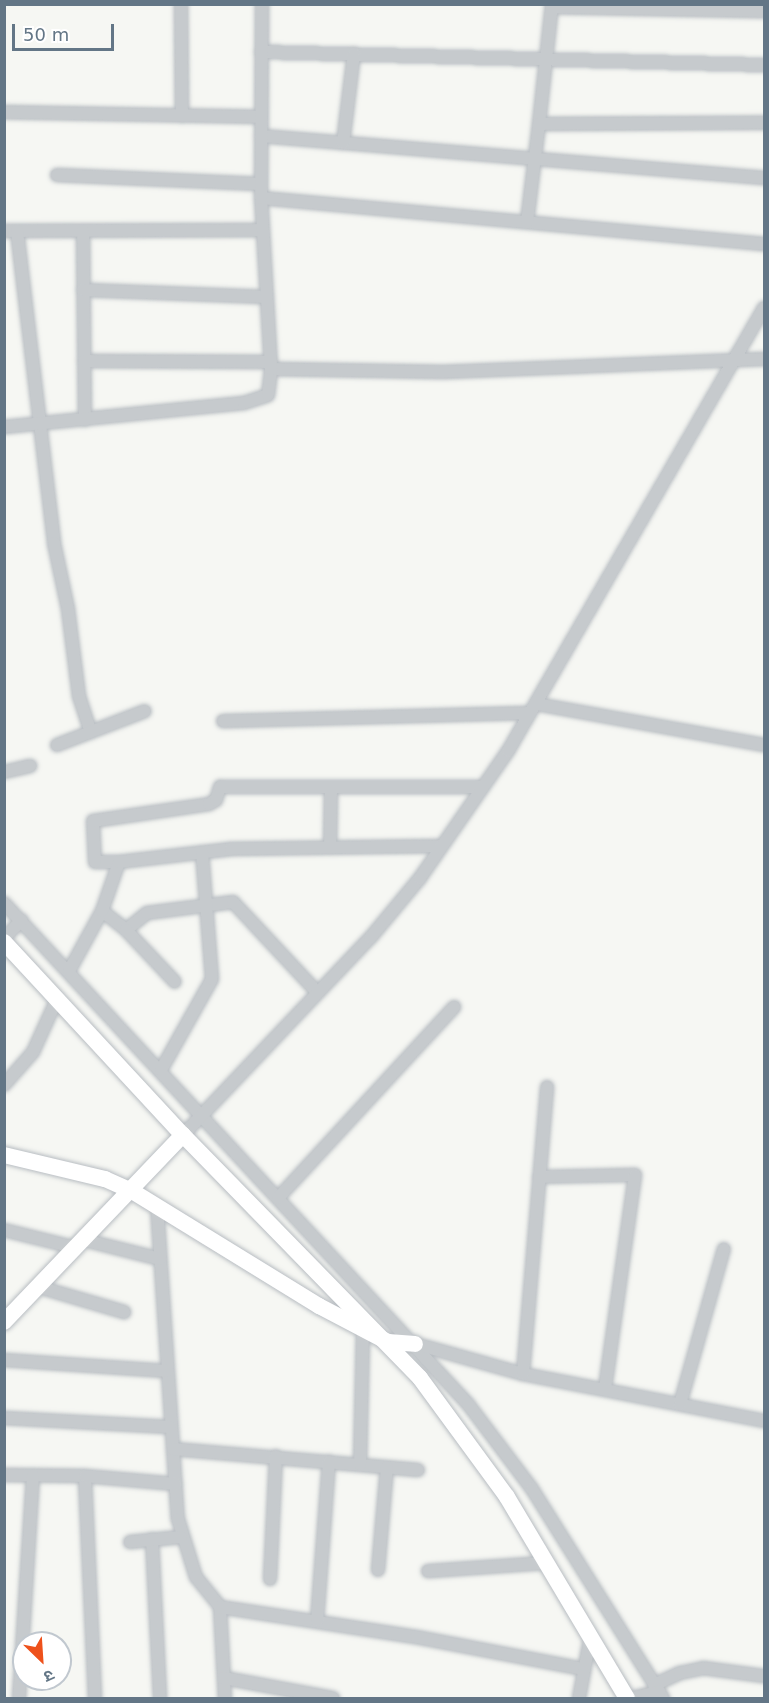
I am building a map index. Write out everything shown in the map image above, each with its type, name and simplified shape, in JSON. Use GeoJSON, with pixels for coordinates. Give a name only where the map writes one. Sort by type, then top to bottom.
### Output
{"type":"FeatureCollection","features":[{"type":"Feature","properties":{"kind":"street"},"geometry":{"type":"LineString","coordinates":[[181,4],[182,116]]}},
{"type":"Feature","properties":{"kind":"street"},"geometry":{"type":"LineString","coordinates":[[4,427],[257,401],[268,395],[271,365],[261,198],[262,4]]}},
{"type":"Feature","properties":{"kind":"street"},"geometry":{"type":"LineString","coordinates":[[528,222],[533,159],[552,6],[765,11]]}},
{"type":"Feature","properties":{"kind":"street"},"geometry":{"type":"LineString","coordinates":[[261,52],[765,65]]}},
{"type":"Feature","properties":{"kind":"street"},"geometry":{"type":"LineString","coordinates":[[343,143],[354,54]]}},
{"type":"Feature","properties":{"kind":"street"},"geometry":{"type":"LineString","coordinates":[[4,112],[261,117]]}},
{"type":"Feature","properties":{"kind":"street"},"geometry":{"type":"LineString","coordinates":[[539,124],[765,123]]}},
{"type":"Feature","properties":{"kind":"street"},"geometry":{"type":"LineString","coordinates":[[261,136],[765,178]]}},
{"type":"Feature","properties":{"kind":"street"},"geometry":{"type":"LineString","coordinates":[[57,175],[261,184]]}},
{"type":"Feature","properties":{"kind":"street"},"geometry":{"type":"LineString","coordinates":[[261,198],[765,244]]}},
{"type":"Feature","properties":{"kind":"street"},"geometry":{"type":"LineString","coordinates":[[91,732],[79,696],[11,231],[263,230]]}},
{"type":"Feature","properties":{"kind":"street"},"geometry":{"type":"LineString","coordinates":[[83,231],[85,420]]}},
{"type":"Feature","properties":{"kind":"street"},"geometry":{"type":"LineString","coordinates":[[83,290],[267,297]]}},
{"type":"Feature","properties":{"kind":"street"},"geometry":{"type":"LineString","coordinates":[[4,1322],[132,1191],[400,904],[483,787],[533,709],[765,308]]}},
{"type":"Feature","properties":{"kind":"street"},"geometry":{"type":"LineString","coordinates":[[84,361],[443,372],[765,359]]}},
{"type":"Feature","properties":{"kind":"street"},"geometry":{"type":"LineString","coordinates":[[223,721],[533,709],[765,745]]}},
{"type":"Feature","properties":{"kind":"street"},"geometry":{"type":"LineString","coordinates":[[57,745],[145,711]]}},
{"type":"Feature","properties":{"kind":"street"},"geometry":{"type":"LineString","coordinates":[[4,772],[30,766]]}},
{"type":"Feature","properties":{"kind":"street"},"geometry":{"type":"LineString","coordinates":[[441,846],[202,852],[119,862],[93,859],[92,825],[96,819],[209,804],[216,800],[220,787],[483,787]]}},
{"type":"Feature","properties":{"kind":"street"},"geometry":{"type":"LineString","coordinates":[[330,847],[331,787]]}},
{"type":"Feature","properties":{"kind":"street"},"geometry":{"type":"LineString","coordinates":[[161,1070],[212,979],[202,852]]}},
{"type":"Feature","properties":{"kind":"street"},"geometry":{"type":"LineString","coordinates":[[69,970],[102,911],[119,862]]}},
{"type":"Feature","properties":{"kind":"street"},"geometry":{"type":"LineString","coordinates":[[126,930],[147,913],[207,908],[232,902],[317,992]]}},
{"type":"Feature","properties":{"kind":"street"},"geometry":{"type":"LineString","coordinates":[[4,903],[11,932],[57,999],[192,1125],[278,1198],[401,1343],[475,1450],[627,1698]]}},
{"type":"Feature","properties":{"kind":"street"},"geometry":{"type":"LineString","coordinates":[[102,911],[126,930],[175,982]]}},
{"type":"Feature","properties":{"kind":"street"},"geometry":{"type":"LineString","coordinates":[[11,932],[69,970],[161,1070],[192,1125],[401,1343],[468,1404],[532,1489],[648,1694],[680,1673],[704,1668],[765,1676]]}},
{"type":"Feature","properties":{"kind":"street"},"geometry":{"type":"LineString","coordinates":[[4,1084],[33,1052],[57,999]]}},
{"type":"Feature","properties":{"kind":"street"},"geometry":{"type":"LineString","coordinates":[[278,1198],[454,1007]]}},
{"type":"Feature","properties":{"kind":"street"},"geometry":{"type":"LineString","coordinates":[[523,1374],[547,1087]]}},
{"type":"Feature","properties":{"kind":"street"},"geometry":{"type":"LineString","coordinates":[[5,1154],[105,1179],[132,1191],[363,1329],[401,1343],[523,1374],[605,1388],[765,1421]]}},
{"type":"Feature","properties":{"kind":"street"},"geometry":{"type":"LineString","coordinates":[[539,1177],[635,1175],[605,1388]]}},
{"type":"Feature","properties":{"kind":"street"},"geometry":{"type":"LineString","coordinates":[[157,1206],[170,1427],[181,1537],[196,1577],[220,1607],[225,1698]]}},
{"type":"Feature","properties":{"kind":"street"},"geometry":{"type":"LineString","coordinates":[[4,1230],[160,1259]]}},
{"type":"Feature","properties":{"kind":"street"},"geometry":{"type":"LineString","coordinates":[[680,1404],[724,1249]]}},
{"type":"Feature","properties":{"kind":"street"},"geometry":{"type":"LineString","coordinates":[[39,1287],[124,1312]]}},
{"type":"Feature","properties":{"kind":"street"},"geometry":{"type":"LineString","coordinates":[[360,1464],[363,1329]]}},
{"type":"Feature","properties":{"kind":"street"},"geometry":{"type":"LineString","coordinates":[[4,1360],[167,1371]]}},
{"type":"Feature","properties":{"kind":"street"},"geometry":{"type":"LineString","coordinates":[[4,1419],[170,1427]]}},
{"type":"Feature","properties":{"kind":"street"},"geometry":{"type":"LineString","coordinates":[[172,1449],[276,1456],[418,1470]]}},
{"type":"Feature","properties":{"kind":"street"},"geometry":{"type":"LineString","coordinates":[[270,1580],[276,1456]]}},
{"type":"Feature","properties":{"kind":"street"},"geometry":{"type":"LineString","coordinates":[[316,1621],[329,1461]]}},
{"type":"Feature","properties":{"kind":"street"},"geometry":{"type":"LineString","coordinates":[[378,1570],[387,1467]]}},
{"type":"Feature","properties":{"kind":"street"},"geometry":{"type":"LineString","coordinates":[[4,1475],[85,1476],[176,1484]]}},
{"type":"Feature","properties":{"kind":"street"},"geometry":{"type":"LineString","coordinates":[[19,1698],[33,1475]]}},
{"type":"Feature","properties":{"kind":"street"},"geometry":{"type":"LineString","coordinates":[[85,1476],[95,1698]]}},
{"type":"Feature","properties":{"kind":"street"},"geometry":{"type":"LineString","coordinates":[[130,1542],[181,1537]]}},
{"type":"Feature","properties":{"kind":"street"},"geometry":{"type":"LineString","coordinates":[[152,1539],[160,1698]]}},
{"type":"Feature","properties":{"kind":"street"},"geometry":{"type":"LineString","coordinates":[[428,1571],[546,1563]]}},
{"type":"Feature","properties":{"kind":"street"},"geometry":{"type":"LineString","coordinates":[[220,1607],[316,1621],[584,1669]]}},
{"type":"Feature","properties":{"kind":"street"},"geometry":{"type":"LineString","coordinates":[[579,1698],[590,1640]]}},
{"type":"Feature","properties":{"kind":"street"},"geometry":{"type":"LineString","coordinates":[[224,1678],[333,1698]]}}]}
